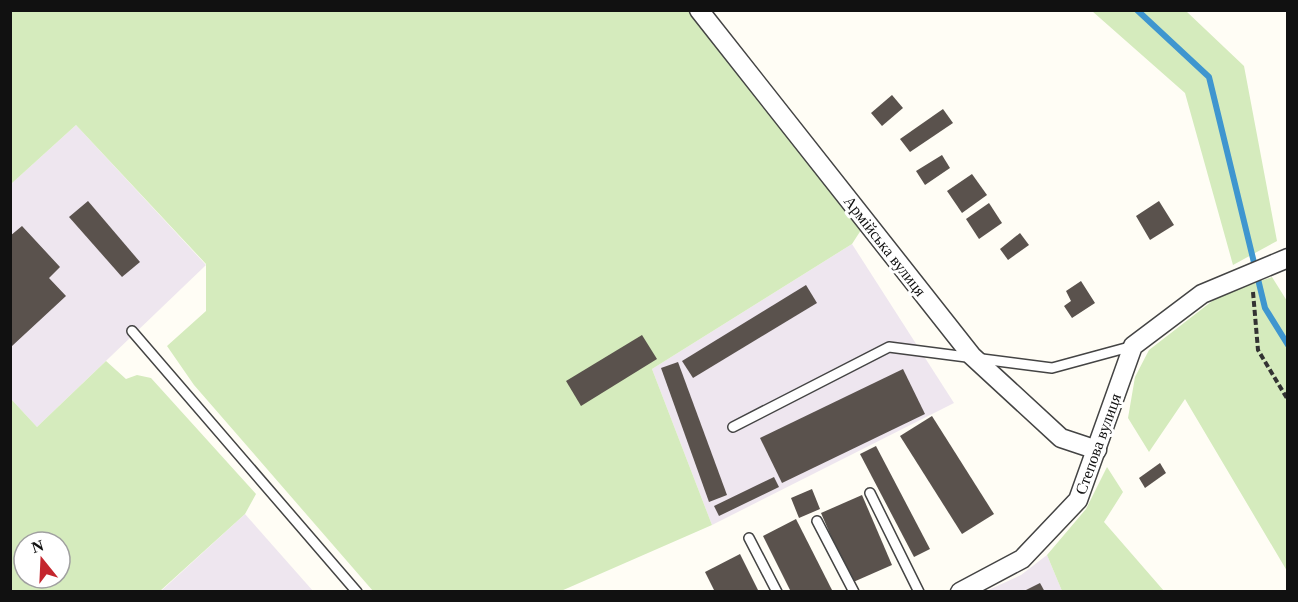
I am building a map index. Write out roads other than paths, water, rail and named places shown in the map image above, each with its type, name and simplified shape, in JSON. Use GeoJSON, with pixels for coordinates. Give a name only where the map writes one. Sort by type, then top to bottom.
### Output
{"type":"FeatureCollection","features":[{"type":"Feature","properties":{"kind":"street","name":"Армійська вулиця"},"geometry":{"type":"LineString","coordinates":[[699,10],[972,356],[1061,438],[1097,450]]}},
{"type":"Feature","properties":{"kind":"street"},"geometry":{"type":"LineString","coordinates":[[1133,346],[1202,294],[1287,258]]}},
{"type":"Feature","properties":{"kind":"street","name":"Степова вулиця"},"geometry":{"type":"LineString","coordinates":[[960,591],[1022,559],[1078,500],[1133,346]]}},
{"type":"Feature","properties":{"kind":"lane"},"geometry":{"type":"LineString","coordinates":[[132,331],[357,591]]}},
{"type":"Feature","properties":{"kind":"lane"},"geometry":{"type":"LineString","coordinates":[[733,427],[889,347],[1052,368],[1133,346]]}},
{"type":"Feature","properties":{"kind":"lane"},"geometry":{"type":"LineString","coordinates":[[870,493],[919,591]]}},
{"type":"Feature","properties":{"kind":"lane"},"geometry":{"type":"LineString","coordinates":[[817,521],[854,591]]}},
{"type":"Feature","properties":{"kind":"lane"},"geometry":{"type":"LineString","coordinates":[[749,538],[777,591]]}},
{"type":"Feature","properties":{"kind":"waterway"},"geometry":{"type":"LineString","coordinates":[[1137,10],[1209,77],[1265,308],[1288,345]]}}]}
